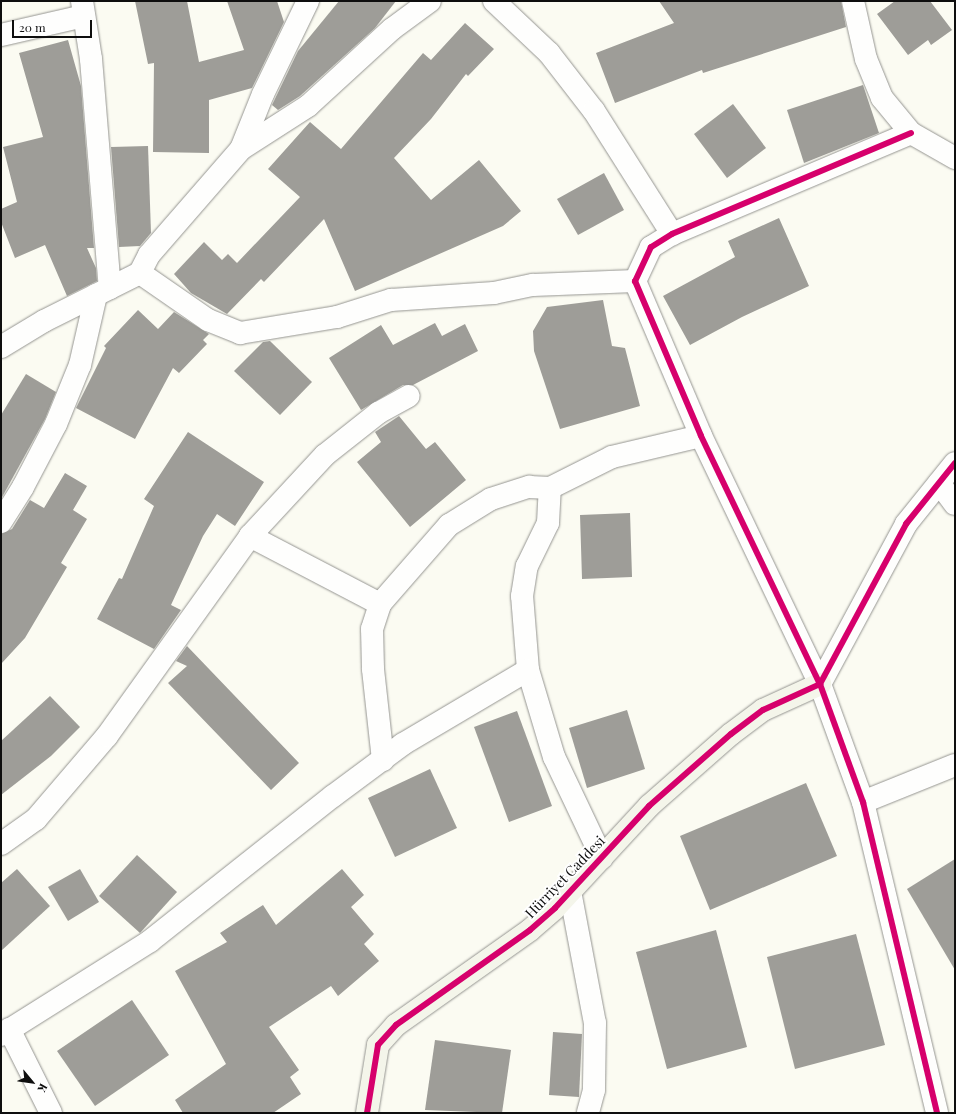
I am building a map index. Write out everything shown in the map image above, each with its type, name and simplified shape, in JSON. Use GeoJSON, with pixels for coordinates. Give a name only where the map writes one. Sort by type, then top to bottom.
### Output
{"type":"FeatureCollection","features":[{"type":"Feature","properties":{"kind":"street"},"geometry":{"type":"LineString","coordinates":[[241,149],[262,94],[308,1]]}},
{"type":"Feature","properties":{"kind":"street"},"geometry":{"type":"LineString","coordinates":[[3,341],[140,273],[149,255],[241,149],[308,106],[392,29],[430,1]]}},
{"type":"Feature","properties":{"kind":"street"},"geometry":{"type":"LineString","coordinates":[[494,1],[549,53],[594,110],[672,234]]}},
{"type":"Feature","properties":{"kind":"street"},"geometry":{"type":"LineString","coordinates":[[853,1],[866,59],[882,98],[911,133],[955,158]]}},
{"type":"Feature","properties":{"kind":"street"},"geometry":{"type":"LineString","coordinates":[[1,35],[83,9],[91,59],[103,292],[80,365],[56,424],[24,487],[1,522]]}},
{"type":"Feature","properties":{"kind":"street"},"geometry":{"type":"LineString","coordinates":[[911,133],[672,234],[651,247],[635,282],[701,436],[820,684],[863,802],[937,1113]]}},
{"type":"Feature","properties":{"kind":"street"},"geometry":{"type":"LineString","coordinates":[[140,273],[208,320],[240,333],[337,317],[392,300],[494,293],[533,285],[635,282]]}},
{"type":"Feature","properties":{"kind":"street"},"geometry":{"type":"LineString","coordinates":[[1,844],[36,819],[107,736],[250,536],[325,455],[378,413],[410,396]]}},
{"type":"Feature","properties":{"kind":"street"},"geometry":{"type":"LineString","coordinates":[[383,760],[373,669],[372,629],[380,604],[449,525],[491,499],[529,487],[550,488],[612,457],[701,436]]}},
{"type":"Feature","properties":{"kind":"street"},"geometry":{"type":"LineString","coordinates":[[820,684],[906,524],[955,463]]}},
{"type":"Feature","properties":{"kind":"street"},"geometry":{"type":"LineString","coordinates":[[939,483],[955,504]]}},
{"type":"Feature","properties":{"kind":"street"},"geometry":{"type":"LineString","coordinates":[[550,488],[548,523],[527,566],[522,596],[528,670],[554,757],[602,858]]}},
{"type":"Feature","properties":{"kind":"street"},"geometry":{"type":"LineString","coordinates":[[250,536],[380,604]]}},
{"type":"Feature","properties":{"kind":"street"},"geometry":{"type":"LineString","coordinates":[[51,1113],[5,1032],[150,942],[383,760],[528,670]]}},
{"type":"Feature","properties":{"kind":"street","name":"Hürriyet Caddesi"},"geometry":{"type":"LineString","coordinates":[[367,1113],[378,1045],[396,1025],[530,930],[602,858],[649,806],[731,734],[763,710],[820,684]]}},
{"type":"Feature","properties":{"kind":"street"},"geometry":{"type":"LineString","coordinates":[[863,802],[955,765]]}},
{"type":"Feature","properties":{"kind":"street"},"geometry":{"type":"LineString","coordinates":[[570,891],[595,1023],[594,1090],[588,1113]]}},
{"type":"Feature","properties":{"kind":"building"},"geometry":{"type":"Polygon","coordinates":[[[135,1],[187,1],[199,62],[244,50],[227,1],[277,1],[284,22],[252,88],[209,100],[209,153],[153,152],[154,63],[148,64],[135,1]]]}},
{"type":"Feature","properties":{"kind":"building"},"geometry":{"type":"Polygon","coordinates":[[[339,1],[396,1],[375,28],[300,96],[278,110],[272,105],[298,51],[339,1]]]}},
{"type":"Feature","properties":{"kind":"building"},"geometry":{"type":"Polygon","coordinates":[[[659,1],[841,1],[846,27],[703,73],[702,70],[615,103],[596,53],[674,23],[659,1]]]}},
{"type":"Feature","properties":{"kind":"building"},"geometry":{"type":"Polygon","coordinates":[[[895,1],[930,1],[952,30],[931,45],[928,40],[908,55],[877,14],[895,1]]]}},
{"type":"Feature","properties":{"kind":"building"},"geometry":{"type":"Polygon","coordinates":[[[465,23],[494,49],[468,76],[466,74],[431,119],[394,158],[431,200],[479,160],[521,211],[503,226],[355,291],[324,219],[264,282],[261,279],[227,314],[191,293],[174,274],[204,242],[222,260],[228,254],[237,263],[300,197],[268,169],[310,122],[341,149],[423,53],[431,60],[465,23]]]}},
{"type":"Feature","properties":{"kind":"building"},"geometry":{"type":"Polygon","coordinates":[[[68,40],[81,86],[94,248],[87,248],[96,268],[97,281],[67,296],[45,245],[15,258],[1,222],[1,209],[17,202],[3,147],[43,137],[19,53],[68,40]]]}},
{"type":"Feature","properties":{"kind":"building"},"geometry":{"type":"Polygon","coordinates":[[[863,85],[879,133],[804,163],[787,110],[863,85]]]}},
{"type":"Feature","properties":{"kind":"building"},"geometry":{"type":"Polygon","coordinates":[[[733,104],[766,148],[727,178],[694,134],[733,104]]]}},
{"type":"Feature","properties":{"kind":"building"},"geometry":{"type":"Polygon","coordinates":[[[148,146],[151,233],[140,246],[119,247],[111,147],[148,146]]]}},
{"type":"Feature","properties":{"kind":"building"},"geometry":{"type":"Polygon","coordinates":[[[604,173],[624,210],[578,235],[557,199],[604,173]]]}},
{"type":"Feature","properties":{"kind":"building"},"geometry":{"type":"Polygon","coordinates":[[[779,218],[809,286],[742,317],[690,345],[663,296],[735,257],[728,241],[779,218]]]}},
{"type":"Feature","properties":{"kind":"building"},"geometry":{"type":"Polygon","coordinates":[[[603,300],[612,346],[625,348],[640,406],[560,429],[534,351],[533,331],[547,307],[603,300]]]}},
{"type":"Feature","properties":{"kind":"building"},"geometry":{"type":"Polygon","coordinates":[[[138,310],[158,329],[174,312],[209,334],[203,340],[207,344],[179,373],[173,368],[135,439],[76,408],[106,348],[104,346],[138,310]]]}},
{"type":"Feature","properties":{"kind":"building"},"geometry":{"type":"Polygon","coordinates":[[[435,323],[442,336],[465,324],[478,351],[413,385],[403,385],[361,410],[329,358],[381,325],[393,345],[435,323]]]}},
{"type":"Feature","properties":{"kind":"building"},"geometry":{"type":"Polygon","coordinates":[[[270,341],[312,382],[280,415],[234,371],[263,342],[270,341]]]}},
{"type":"Feature","properties":{"kind":"building"},"geometry":{"type":"Polygon","coordinates":[[[26,374],[56,392],[45,419],[1,499],[1,415],[26,374]]]}},
{"type":"Feature","properties":{"kind":"building"},"geometry":{"type":"Polygon","coordinates":[[[399,416],[426,449],[435,442],[466,480],[410,527],[357,462],[381,442],[375,432],[399,416]]]}},
{"type":"Feature","properties":{"kind":"building"},"geometry":{"type":"Polygon","coordinates":[[[188,432],[264,482],[235,526],[217,514],[203,536],[171,605],[181,610],[154,649],[97,619],[119,578],[122,579],[154,506],[144,499],[188,432]]]}},
{"type":"Feature","properties":{"kind":"building"},"geometry":{"type":"Polygon","coordinates":[[[65,473],[87,486],[73,510],[87,519],[61,563],[67,567],[25,638],[1,664],[1,534],[12,529],[30,500],[44,508],[65,473]]]}},
{"type":"Feature","properties":{"kind":"building"},"geometry":{"type":"Polygon","coordinates":[[[630,513],[632,577],[582,579],[580,515],[630,513]]]}},
{"type":"Feature","properties":{"kind":"building"},"geometry":{"type":"Polygon","coordinates":[[[187,646],[299,763],[271,790],[168,683],[187,666],[176,661],[187,646]]]}},
{"type":"Feature","properties":{"kind":"building"},"geometry":{"type":"Polygon","coordinates":[[[50,696],[80,727],[51,756],[1,795],[1,741],[50,696]]]}},
{"type":"Feature","properties":{"kind":"building"},"geometry":{"type":"Polygon","coordinates":[[[627,710],[645,769],[587,788],[569,728],[627,710]]]}},
{"type":"Feature","properties":{"kind":"building"},"geometry":{"type":"Polygon","coordinates":[[[517,711],[552,806],[509,822],[474,727],[517,711]]]}},
{"type":"Feature","properties":{"kind":"building"},"geometry":{"type":"Polygon","coordinates":[[[430,769],[457,828],[395,857],[368,798],[430,769]]]}},
{"type":"Feature","properties":{"kind":"building"},"geometry":{"type":"Polygon","coordinates":[[[806,783],[837,856],[710,910],[680,836],[806,783]]]}},
{"type":"Feature","properties":{"kind":"building"},"geometry":{"type":"Polygon","coordinates":[[[137,855],[177,892],[140,933],[99,896],[137,855]]]}},
{"type":"Feature","properties":{"kind":"building"},"geometry":{"type":"Polygon","coordinates":[[[955,859],[955,970],[907,889],[955,859]]]}},
{"type":"Feature","properties":{"kind":"building"},"geometry":{"type":"Polygon","coordinates":[[[17,869],[50,906],[1,951],[1,883],[17,869]]]}},
{"type":"Feature","properties":{"kind":"building"},"geometry":{"type":"Polygon","coordinates":[[[80,869],[99,902],[68,921],[48,887],[80,869]]]}},
{"type":"Feature","properties":{"kind":"building"},"geometry":{"type":"Polygon","coordinates":[[[342,869],[364,895],[351,907],[374,934],[364,944],[379,961],[338,996],[331,986],[269,1027],[299,1070],[290,1077],[301,1094],[273,1113],[183,1113],[175,1100],[226,1064],[175,971],[227,942],[220,933],[263,905],[276,925],[342,869]]]}},
{"type":"Feature","properties":{"kind":"building"},"geometry":{"type":"Polygon","coordinates":[[[716,930],[747,1047],[667,1069],[636,952],[716,930]]]}},
{"type":"Feature","properties":{"kind":"building"},"geometry":{"type":"Polygon","coordinates":[[[856,934],[885,1045],[795,1069],[767,957],[856,934]]]}},
{"type":"Feature","properties":{"kind":"building"},"geometry":{"type":"Polygon","coordinates":[[[132,1000],[169,1055],[95,1106],[57,1051],[132,1000]]]}},
{"type":"Feature","properties":{"kind":"building"},"geometry":{"type":"Polygon","coordinates":[[[553,1032],[582,1034],[579,1097],[549,1095],[553,1032]]]}},
{"type":"Feature","properties":{"kind":"building"},"geometry":{"type":"Polygon","coordinates":[[[435,1040],[511,1050],[502,1113],[425,1110],[435,1040]]]}},
{"type":"Feature","properties":{"kind":"cycle path"},"geometry":{"type":"LineString","coordinates":[[911,133],[672,234],[651,247],[635,281],[701,436],[820,684],[863,802],[937,1113]]}},
{"type":"Feature","properties":{"kind":"cycle path"},"geometry":{"type":"LineString","coordinates":[[367,1113],[378,1045],[396,1025],[530,930],[555,908],[649,806],[731,734],[763,710],[820,684],[906,524],[955,463]]}}]}
